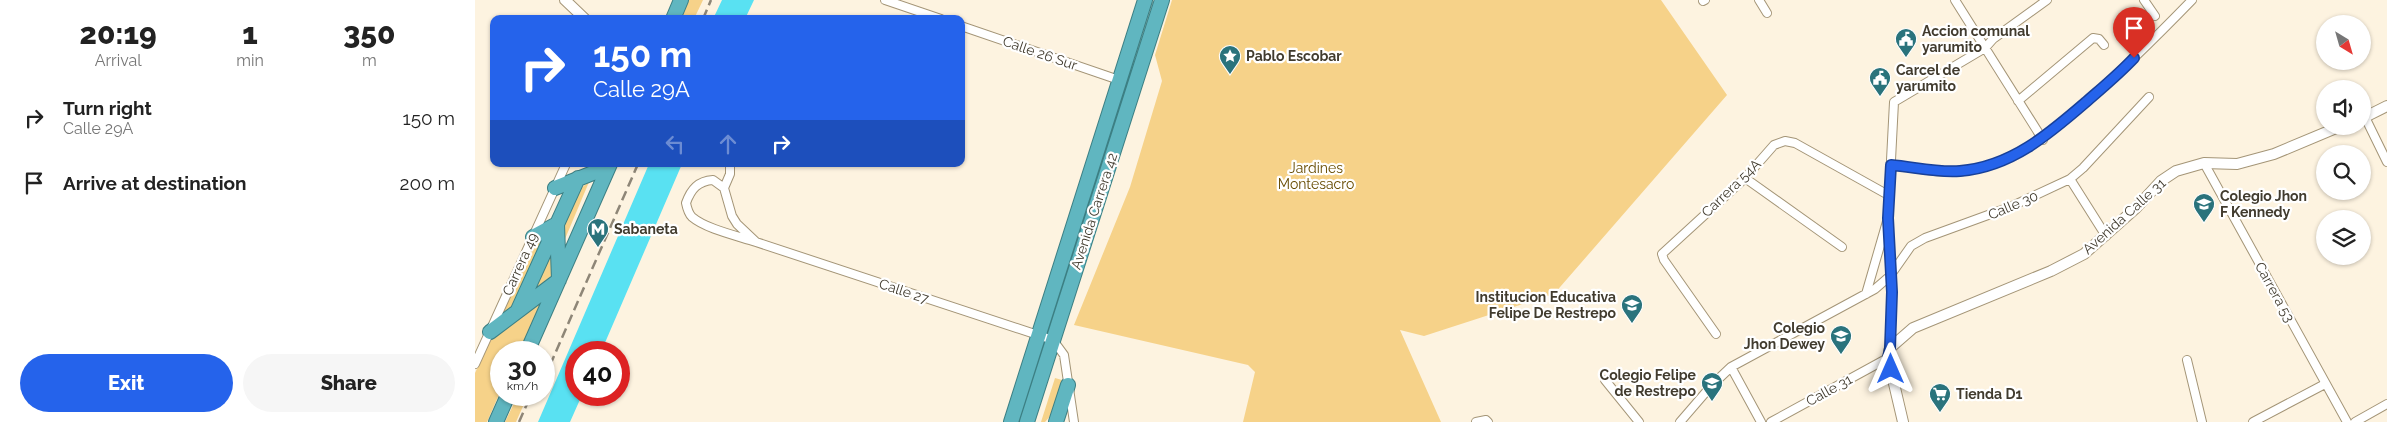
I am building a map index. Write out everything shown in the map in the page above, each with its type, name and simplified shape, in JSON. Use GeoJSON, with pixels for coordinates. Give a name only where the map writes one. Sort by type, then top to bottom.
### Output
{"type":"FeatureCollection","features":[{"type":"Feature","properties":{"kind":"highway"},"geometry":{"type":"LineString","coordinates":[[675,15],[681,0]]}},
{"type":"Feature","properties":{"kind":"highway","name":"Avenida Carrera 42"},"geometry":{"type":"LineString","coordinates":[[1011,422],[1145,0]]}},
{"type":"Feature","properties":{"kind":"highway","name":"Avenida Carrera 42"},"geometry":{"type":"LineString","coordinates":[[1027,422],[1162,0]]}},
{"type":"Feature","properties":{"kind":"highway"},"geometry":{"type":"LineString","coordinates":[[555,188],[604,167]]}},
{"type":"Feature","properties":{"kind":"highway"},"geometry":{"type":"LineString","coordinates":[[532,341],[608,167]]}},
{"type":"Feature","properties":{"kind":"highway"},"geometry":{"type":"LineString","coordinates":[[518,311],[578,178]]}},
{"type":"Feature","properties":{"kind":"highway"},"geometry":{"type":"LineString","coordinates":[[557,224],[559,280]]}},
{"type":"Feature","properties":{"kind":"highway"},"geometry":{"type":"LineString","coordinates":[[533,237],[557,224]]}},
{"type":"Feature","properties":{"kind":"highway"},"geometry":{"type":"LineString","coordinates":[[489,332],[559,280]]}},
{"type":"Feature","properties":{"kind":"highway"},"geometry":{"type":"LineString","coordinates":[[1056,422],[1068,384]]}},
{"type":"Feature","properties":{"kind":"highway"},"geometry":{"type":"LineString","coordinates":[[496,422],[503,406]]}},
{"type":"Feature","properties":{"kind":"street"},"geometry":{"type":"LineString","coordinates":[[565,0],[581,15]]}},
{"type":"Feature","properties":{"kind":"street"},"geometry":{"type":"LineString","coordinates":[[885,0],[929,15]]}},
{"type":"Feature","properties":{"kind":"street"},"geometry":{"type":"LineString","coordinates":[[1759,0],[1767,13]]}},
{"type":"Feature","properties":{"kind":"street"},"geometry":{"type":"LineString","coordinates":[[1955,0],[2043,140]]}},
{"type":"Feature","properties":{"kind":"street"},"geometry":{"type":"LineString","coordinates":[[1903,422],[1889,353],[1892,292],[1888,218],[1894,102],[1985,48],[1993,39],[2047,0]]}},
{"type":"Feature","properties":{"kind":"street"},"geometry":{"type":"LineString","coordinates":[[2144,0],[2155,16]]}},
{"type":"Feature","properties":{"kind":"street"},"geometry":{"type":"LineString","coordinates":[[1891,165],[1948,172],[1962,171],[1993,164],[2043,140],[2123,70],[2192,0]]}},
{"type":"Feature","properties":{"kind":"street","name":"Calle 26 Sur"},"geometry":{"type":"LineString","coordinates":[[965,27],[1119,80]]}},
{"type":"Feature","properties":{"kind":"street"},"geometry":{"type":"LineString","coordinates":[[2018,101],[2093,38],[2099,39],[2104,45]]}},
{"type":"Feature","properties":{"kind":"street","name":"Calle 30"},"geometry":{"type":"LineString","coordinates":[[1680,422],[1712,385],[1731,367],[1867,294],[1890,276],[1911,246],[1925,238],[2010,208],[2069,179],[2083,168],[2149,97]]}},
{"type":"Feature","properties":{"kind":"street"},"geometry":{"type":"LineString","coordinates":[[2371,114],[2387,106]]}},
{"type":"Feature","properties":{"kind":"street"},"geometry":{"type":"LineString","coordinates":[[2371,131],[2387,162]]}},
{"type":"Feature","properties":{"kind":"street","name":"Avenida Calle 31"},"geometry":{"type":"LineString","coordinates":[[1889,353],[1913,328],[2069,262],[2106,236],[2176,171],[2204,163],[2237,164],[2274,154],[2319,135]]}},
{"type":"Feature","properties":{"kind":"street","name":"Carrera 54A"},"geometry":{"type":"LineString","coordinates":[[1716,334],[1664,260],[1662,254],[1745,178],[1774,145],[1785,141],[1795,143],[1889,196]]}},
{"type":"Feature","properties":{"kind":"street","name":"Carrera 53"},"geometry":{"type":"LineString","coordinates":[[2204,163],[2347,422]]}},
{"type":"Feature","properties":{"kind":"street","name":"Carrera 49"},"geometry":{"type":"LineString","coordinates":[[475,364],[565,167]]}},
{"type":"Feature","properties":{"kind":"street"},"geometry":{"type":"LineString","coordinates":[[724,188],[730,174],[730,167]]}},
{"type":"Feature","properties":{"kind":"street"},"geometry":{"type":"LineString","coordinates":[[1745,178],[1842,247]]}},
{"type":"Feature","properties":{"kind":"street"},"geometry":{"type":"LineString","coordinates":[[2069,179],[2106,236]]}},
{"type":"Feature","properties":{"kind":"street","name":"Calle 27"},"geometry":{"type":"LineString","coordinates":[[755,242],[737,224],[732,216],[724,188],[713,180],[704,181],[694,187],[686,203],[688,211],[692,217],[705,224],[755,242],[1053,340]]}},
{"type":"Feature","properties":{"kind":"street"},"geometry":{"type":"LineString","coordinates":[[1867,294],[1888,218]]}},
{"type":"Feature","properties":{"kind":"street"},"geometry":{"type":"LineString","coordinates":[[1053,340],[1064,355],[1074,422]]}},
{"type":"Feature","properties":{"kind":"street","name":"Calle 31"},"geometry":{"type":"LineString","coordinates":[[1771,422],[1889,353]]}},
{"type":"Feature","properties":{"kind":"street"},"geometry":{"type":"LineString","coordinates":[[2187,360],[2202,422]]}},
{"type":"Feature","properties":{"kind":"street"},"geometry":{"type":"LineString","coordinates":[[1731,367],[1761,422]]}},
{"type":"Feature","properties":{"kind":"street"},"geometry":{"type":"LineString","coordinates":[[1605,380],[1639,422]]}},
{"type":"Feature","properties":{"kind":"street"},"geometry":{"type":"LineString","coordinates":[[2253,422],[2325,384]]}},
{"type":"Feature","properties":{"kind":"street"},"geometry":{"type":"LineString","coordinates":[[2355,422],[2387,404]]}},
{"type":"Feature","properties":{"kind":"street"},"geometry":{"type":"LineString","coordinates":[[1476,422],[1486,420],[1488,422]]}},
{"type":"Feature","properties":{"kind":"green space"},"geometry":{"type":"Polygon","coordinates":[[[689,0],[703,0],[696,15],[683,15],[689,0]]]}},
{"type":"Feature","properties":{"kind":"green space","name":"Jardines Montesacro"},"geometry":{"type":"Polygon","coordinates":[[[1172,0],[1661,0],[1727,95],[1554,294],[1424,336],[1400,330],[1441,422],[1243,422],[1255,372],[1248,365],[1074,325],[1130,187],[1162,81],[1155,55],[1172,0]]]}},
{"type":"Feature","properties":{"kind":"green space"},"geometry":{"type":"Polygon","coordinates":[[[589,182],[565,239],[564,222],[568,207],[582,187],[589,182]]]}},
{"type":"Feature","properties":{"kind":"green space"},"geometry":{"type":"Polygon","coordinates":[[[543,239],[515,305],[499,315],[530,245],[543,239]]]}},
{"type":"Feature","properties":{"kind":"green space"},"geometry":{"type":"Polygon","coordinates":[[[552,247],[552,275],[530,294],[552,247]]]}},
{"type":"Feature","properties":{"kind":"green space"},"geometry":{"type":"Polygon","coordinates":[[[543,299],[524,341],[490,341],[493,335],[543,299]]]}},
{"type":"Feature","properties":{"kind":"green space"},"geometry":{"type":"Polygon","coordinates":[[[490,341],[490,406],[494,406],[487,422],[475,422],[475,373],[490,341]]]}},
{"type":"Feature","properties":{"kind":"green space"},"geometry":{"type":"Polygon","coordinates":[[[1055,378],[1062,380],[1052,414],[1045,422],[1041,422],[1055,378]]]}},
{"type":"Feature","properties":{"kind":"green space"},"geometry":{"type":"Polygon","coordinates":[[[513,406],[523,406],[516,422],[505,422],[513,406]]]}},
{"type":"Feature","properties":{"kind":"water"},"geometry":{"type":"Polygon","coordinates":[[[722,0],[754,0],[747,15],[715,15],[722,0]]]}},
{"type":"Feature","properties":{"kind":"water"},"geometry":{"type":"Polygon","coordinates":[[[648,167],[681,167],[606,341],[573,341],[648,167]]]}},
{"type":"Feature","properties":{"kind":"water"},"geometry":{"type":"Polygon","coordinates":[[[565,359],[565,406],[577,406],[570,422],[538,422],[545,406],[555,406],[555,382],[565,359]]]}},
{"type":"Feature","properties":{"kind":"railway"},"geometry":{"type":"LineString","coordinates":[[705,15],[711,0]]}},
{"type":"Feature","properties":{"kind":"railway"},"geometry":{"type":"LineString","coordinates":[[555,354],[637,167]]}},
{"type":"Feature","properties":{"kind":"railway"},"geometry":{"type":"LineString","coordinates":[[519,422],[526,406]]}},
{"type":"Feature","properties":{"kind":"place","name":"Accion comunal yarumito"},"geometry":{"type":"Point","coordinates":[1906,58]}},
{"type":"Feature","properties":{"kind":"place","name":"Pablo Escobar"},"geometry":{"type":"Point","coordinates":[1230,75]}},
{"type":"Feature","properties":{"kind":"place","name":"Carcel de yarumito"},"geometry":{"type":"Point","coordinates":[1880,97]}},
{"type":"Feature","properties":{"kind":"place","name":"Colegio Jhon F Kennedy"},"geometry":{"type":"Point","coordinates":[2204,223]}},
{"type":"Feature","properties":{"kind":"place","name":"Sabaneta"},"geometry":{"type":"Point","coordinates":[598,248]}},
{"type":"Feature","properties":{"kind":"place","name":"Institucion Educativa Felipe De Restrepo"},"geometry":{"type":"Point","coordinates":[1632,324]}},
{"type":"Feature","properties":{"kind":"place","name":"Colegio Jhon Dewey"},"geometry":{"type":"Point","coordinates":[1841,355]}},
{"type":"Feature","properties":{"kind":"place","name":"Colegio Felipe de Restrepo"},"geometry":{"type":"Point","coordinates":[1712,402]}},
{"type":"Feature","properties":{"kind":"place","name":"Tienda D1"},"geometry":{"type":"Point","coordinates":[1940,413]}},
{"type":"Feature","properties":{"kind":"route"},"geometry":{"type":"LineString","coordinates":[[1891,369],[1888,358],[1892,292],[1888,218],[1891,165],[1948,172],[1962,171],[1986,166],[2017,154],[2043,140],[2123,70],[2134,58]]}}]}
